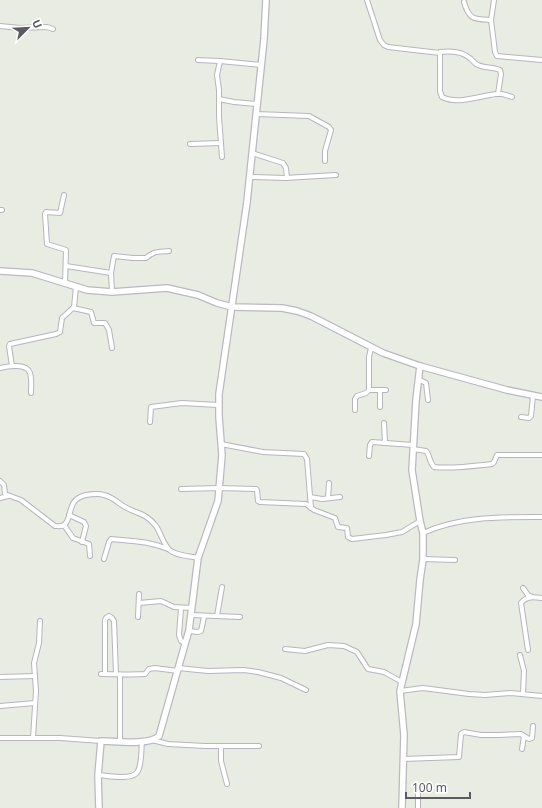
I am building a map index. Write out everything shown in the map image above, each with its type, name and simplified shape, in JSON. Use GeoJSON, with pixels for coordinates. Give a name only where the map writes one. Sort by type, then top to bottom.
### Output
{"type":"FeatureCollection","features":[{"type":"Feature","properties":{"kind":"street"},"geometry":{"type":"LineString","coordinates":[[0,738],[60,738],[142,742],[152,740],[159,736],[189,631],[198,558],[218,501],[221,472],[221,444],[218,405],[250,177],[264,39],[266,0]]}},
{"type":"Feature","properties":{"kind":"street"},"geometry":{"type":"LineString","coordinates":[[367,0],[380,40],[384,45],[388,47],[440,52],[459,52],[479,66],[500,70],[498,94]]}},
{"type":"Feature","properties":{"kind":"street"},"geometry":{"type":"LineString","coordinates":[[494,0],[491,20],[495,52],[497,56],[542,60]]}},
{"type":"Feature","properties":{"kind":"street"},"geometry":{"type":"LineString","coordinates":[[464,2],[466,12],[470,16],[477,19],[491,20]]}},
{"type":"Feature","properties":{"kind":"street"},"geometry":{"type":"LineString","coordinates":[[0,26],[20,28],[47,27],[53,29]]}},
{"type":"Feature","properties":{"kind":"street"},"geometry":{"type":"LineString","coordinates":[[440,52],[440,91],[442,97],[451,99],[467,99],[498,94],[512,97]]}},
{"type":"Feature","properties":{"kind":"street"},"geometry":{"type":"LineString","coordinates":[[198,60],[261,65]]}},
{"type":"Feature","properties":{"kind":"street"},"geometry":{"type":"LineString","coordinates":[[220,61],[217,75],[222,157]]}},
{"type":"Feature","properties":{"kind":"street"},"geometry":{"type":"LineString","coordinates":[[219,99],[257,104]]}},
{"type":"Feature","properties":{"kind":"street"},"geometry":{"type":"LineString","coordinates":[[256,114],[306,116],[330,127],[331,130],[325,151],[325,161]]}},
{"type":"Feature","properties":{"kind":"street"},"geometry":{"type":"LineString","coordinates":[[190,144],[221,143]]}},
{"type":"Feature","properties":{"kind":"street"},"geometry":{"type":"LineString","coordinates":[[252,153],[283,163],[286,168],[287,178]]}},
{"type":"Feature","properties":{"kind":"street"},"geometry":{"type":"LineString","coordinates":[[250,177],[287,178],[336,175]]}},
{"type":"Feature","properties":{"kind":"street"},"geometry":{"type":"LineString","coordinates":[[64,195],[60,213],[46,212],[44,214],[48,236],[47,243],[66,249],[65,283]]}},
{"type":"Feature","properties":{"kind":"street"},"geometry":{"type":"LineString","coordinates":[[112,292],[111,273],[114,256],[146,258],[154,252],[169,251]]}},
{"type":"Feature","properties":{"kind":"street"},"geometry":{"type":"LineString","coordinates":[[66,266],[111,273]]}},
{"type":"Feature","properties":{"kind":"street"},"geometry":{"type":"LineString","coordinates":[[0,271],[32,273],[87,290],[112,292],[167,288],[198,295],[232,307],[282,308],[297,311],[311,316],[371,348],[420,366],[542,397]]}},
{"type":"Feature","properties":{"kind":"street"},"geometry":{"type":"LineString","coordinates":[[12,366],[10,344],[60,332],[62,318],[75,305],[76,287]]}},
{"type":"Feature","properties":{"kind":"street"},"geometry":{"type":"LineString","coordinates":[[73,308],[91,312],[94,323],[105,323],[109,330],[112,348]]}},
{"type":"Feature","properties":{"kind":"street"},"geometry":{"type":"LineString","coordinates":[[369,390],[369,357],[371,348]]}},
{"type":"Feature","properties":{"kind":"street"},"geometry":{"type":"LineString","coordinates":[[0,368],[12,366],[26,368],[29,372],[32,393]]}},
{"type":"Feature","properties":{"kind":"street"},"geometry":{"type":"LineString","coordinates":[[402,808],[404,735],[400,691],[416,624],[423,559],[423,533],[412,470],[420,366]]}},
{"type":"Feature","properties":{"kind":"street"},"geometry":{"type":"LineString","coordinates":[[418,379],[426,383],[428,400]]}},
{"type":"Feature","properties":{"kind":"street"},"geometry":{"type":"LineString","coordinates":[[355,410],[357,396],[366,393],[369,390],[386,390]]}},
{"type":"Feature","properties":{"kind":"street"},"geometry":{"type":"LineString","coordinates":[[380,390],[380,407]]}},
{"type":"Feature","properties":{"kind":"street"},"geometry":{"type":"LineString","coordinates":[[521,417],[529,418],[531,416],[534,396]]}},
{"type":"Feature","properties":{"kind":"street"},"geometry":{"type":"LineString","coordinates":[[150,422],[151,407],[182,403],[218,405]]}},
{"type":"Feature","properties":{"kind":"street"},"geometry":{"type":"LineString","coordinates":[[384,423],[385,443]]}},
{"type":"Feature","properties":{"kind":"street"},"geometry":{"type":"LineString","coordinates":[[369,456],[370,444],[372,442],[413,447],[426,451],[434,467],[458,467],[492,464],[497,456],[542,455]]}},
{"type":"Feature","properties":{"kind":"street"},"geometry":{"type":"LineString","coordinates":[[221,444],[263,452],[304,454],[307,459],[311,508]]}},
{"type":"Feature","properties":{"kind":"street"},"geometry":{"type":"LineString","coordinates":[[0,481],[4,485],[4,494],[21,500],[55,526],[60,527],[64,525],[76,500],[81,497],[97,494],[104,495],[119,502],[125,508],[144,514],[149,518],[160,532],[168,549]]}},
{"type":"Feature","properties":{"kind":"street"},"geometry":{"type":"LineString","coordinates":[[328,498],[329,483]]}},
{"type":"Feature","properties":{"kind":"street"},"geometry":{"type":"LineString","coordinates":[[180,489],[256,489],[258,501],[260,502],[306,504],[311,508],[336,518],[338,527],[346,528],[348,537],[352,539],[402,532],[420,521]]}},
{"type":"Feature","properties":{"kind":"street"},"geometry":{"type":"LineString","coordinates":[[0,498],[8,495]]}},
{"type":"Feature","properties":{"kind":"street"},"geometry":{"type":"LineString","coordinates":[[310,496],[322,499],[340,497]]}},
{"type":"Feature","properties":{"kind":"street"},"geometry":{"type":"LineString","coordinates":[[69,515],[84,522],[86,526],[82,542]]}},
{"type":"Feature","properties":{"kind":"street"},"geometry":{"type":"LineString","coordinates":[[423,533],[434,528],[491,518],[542,517]]}},
{"type":"Feature","properties":{"kind":"street"},"geometry":{"type":"LineString","coordinates":[[64,525],[73,538],[89,544],[90,556]]}},
{"type":"Feature","properties":{"kind":"street"},"geometry":{"type":"LineString","coordinates":[[104,559],[111,539],[138,541],[159,545],[178,554],[198,558]]}},
{"type":"Feature","properties":{"kind":"street"},"geometry":{"type":"LineString","coordinates":[[423,559],[455,560]]}},
{"type":"Feature","properties":{"kind":"street"},"geometry":{"type":"LineString","coordinates":[[217,616],[222,587]]}},
{"type":"Feature","properties":{"kind":"street"},"geometry":{"type":"LineString","coordinates":[[523,588],[528,595],[541,598]]}},
{"type":"Feature","properties":{"kind":"street"},"geometry":{"type":"LineString","coordinates":[[138,616],[139,594]]}},
{"type":"Feature","properties":{"kind":"street"},"geometry":{"type":"LineString","coordinates":[[528,650],[520,607],[522,601],[532,597]]}},
{"type":"Feature","properties":{"kind":"street"},"geometry":{"type":"LineString","coordinates":[[138,603],[161,601],[171,606],[192,608]]}},
{"type":"Feature","properties":{"kind":"street"},"geometry":{"type":"LineString","coordinates":[[181,608],[179,635],[181,641],[185,643]]}},
{"type":"Feature","properties":{"kind":"street"},"geometry":{"type":"LineString","coordinates":[[120,741],[118,675],[114,621],[109,616],[105,620],[103,674],[118,675],[145,674],[149,669],[155,668],[208,671],[244,670],[281,678],[306,690]]}},
{"type":"Feature","properties":{"kind":"street"},"geometry":{"type":"LineString","coordinates":[[191,616],[240,617]]}},
{"type":"Feature","properties":{"kind":"street"},"geometry":{"type":"LineString","coordinates":[[189,631],[198,632],[201,630],[204,616]]}},
{"type":"Feature","properties":{"kind":"street"},"geometry":{"type":"LineString","coordinates":[[33,738],[35,703],[34,657],[39,643],[40,621]]}},
{"type":"Feature","properties":{"kind":"street"},"geometry":{"type":"LineString","coordinates":[[285,649],[305,651],[328,646],[344,646],[357,652],[368,669],[384,672],[402,682]]}},
{"type":"Feature","properties":{"kind":"street"},"geometry":{"type":"LineString","coordinates":[[520,655],[524,671],[523,694]]}},
{"type":"Feature","properties":{"kind":"street"},"geometry":{"type":"LineString","coordinates":[[0,677],[35,676]]}},
{"type":"Feature","properties":{"kind":"street"},"geometry":{"type":"LineString","coordinates":[[400,691],[423,688],[469,694],[485,695],[511,693],[542,696]]}},
{"type":"Feature","properties":{"kind":"street"},"geometry":{"type":"LineString","coordinates":[[0,706],[35,703]]}},
{"type":"Feature","properties":{"kind":"street"},"geometry":{"type":"LineString","coordinates":[[403,759],[459,757],[461,734],[463,732],[481,735],[521,734],[529,739],[532,738],[533,726]]}},
{"type":"Feature","properties":{"kind":"street"},"geometry":{"type":"LineString","coordinates":[[522,749],[524,736]]}},
{"type":"Feature","properties":{"kind":"street"},"geometry":{"type":"LineString","coordinates":[[152,740],[168,744],[259,746]]}},
{"type":"Feature","properties":{"kind":"street"},"geometry":{"type":"LineString","coordinates":[[99,808],[98,775],[100,741]]}},
{"type":"Feature","properties":{"kind":"street"},"geometry":{"type":"LineString","coordinates":[[98,775],[128,777],[135,775],[138,771],[142,742]]}},
{"type":"Feature","properties":{"kind":"street"},"geometry":{"type":"LineString","coordinates":[[221,746],[221,761],[227,784]]}},
{"type":"Feature","properties":{"kind":"street"},"geometry":{"type":"LineString","coordinates":[[418,791],[418,808]]}}]}
